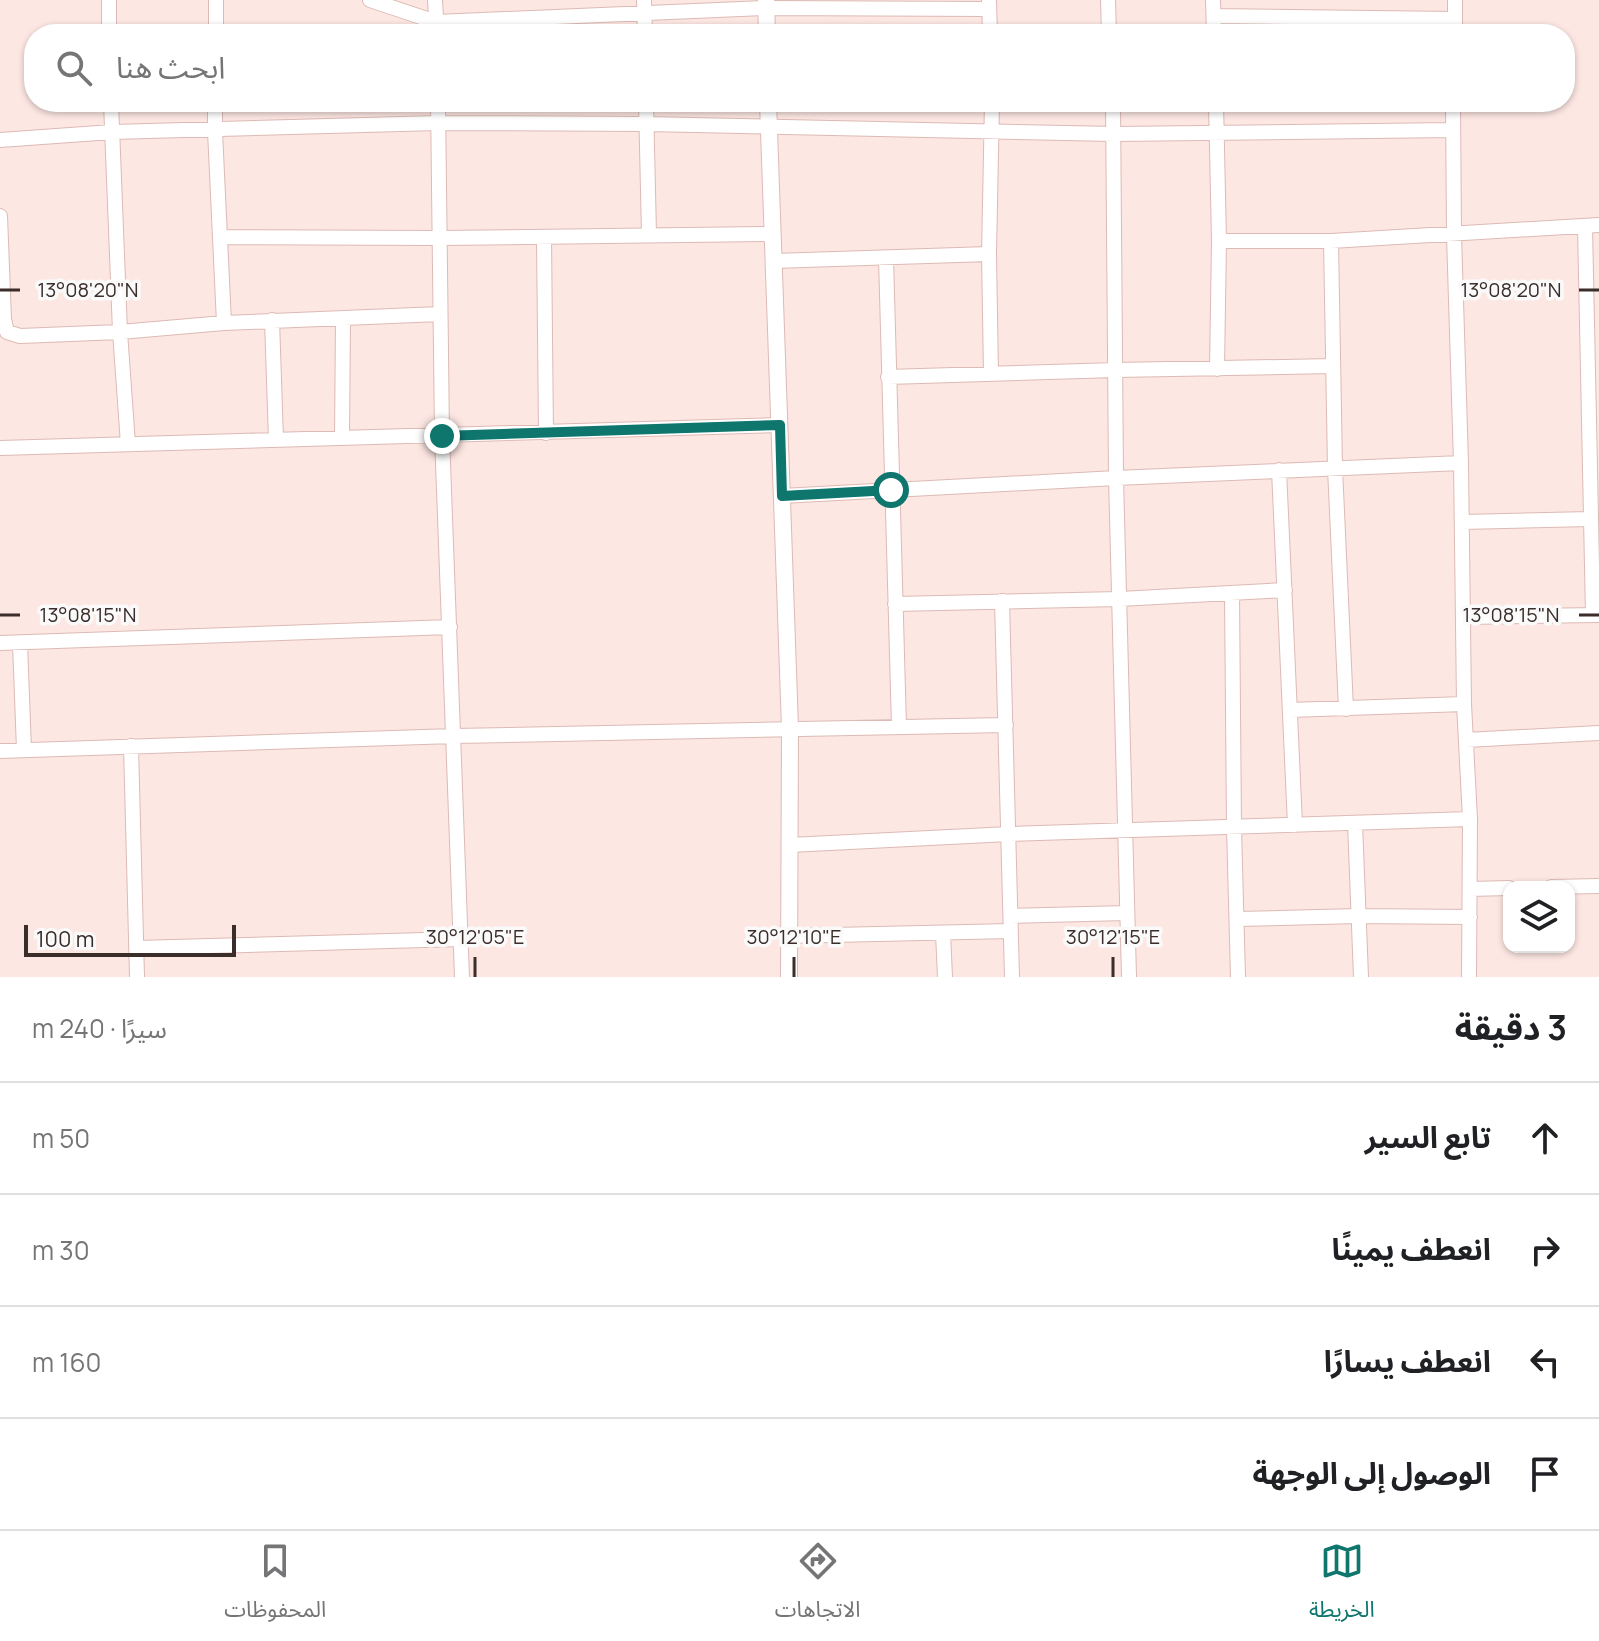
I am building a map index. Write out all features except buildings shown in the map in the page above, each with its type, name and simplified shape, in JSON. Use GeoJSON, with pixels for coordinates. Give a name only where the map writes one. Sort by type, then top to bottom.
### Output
{"type":"FeatureCollection","features":[{"type":"Feature","properties":{"kind":"street"},"geometry":{"type":"LineString","coordinates":[[109,0],[109,24]]}},
{"type":"Feature","properties":{"kind":"street"},"geometry":{"type":"LineString","coordinates":[[216,0],[216,24]]}},
{"type":"Feature","properties":{"kind":"street"},"geometry":{"type":"LineString","coordinates":[[370,0],[427,24]]}},
{"type":"Feature","properties":{"kind":"street"},"geometry":{"type":"LineString","coordinates":[[435,0],[437,24]]}},
{"type":"Feature","properties":{"kind":"street"},"geometry":{"type":"LineString","coordinates":[[536,0],[537,17]]}},
{"type":"Feature","properties":{"kind":"street"},"geometry":{"type":"LineString","coordinates":[[1108,0],[1109,24]]}},
{"type":"Feature","properties":{"kind":"street"},"geometry":{"type":"LineString","coordinates":[[1213,0],[1214,24]]}},
{"type":"Feature","properties":{"kind":"street"},"geometry":{"type":"LineString","coordinates":[[1455,0],[1455,24]]}},
{"type":"Feature","properties":{"kind":"street"},"geometry":{"type":"LineString","coordinates":[[473,24],[644,7],[766,4],[989,4],[990,24]]}},
{"type":"Feature","properties":{"kind":"street"},"geometry":{"type":"LineString","coordinates":[[766,4],[767,24]]}},
{"type":"Feature","properties":{"kind":"street"},"geometry":{"type":"LineString","coordinates":[[1214,16],[1389,24]]}},
{"type":"Feature","properties":{"kind":"street"},"geometry":{"type":"LineString","coordinates":[[111,112],[128,444]]}},
{"type":"Feature","properties":{"kind":"street"},"geometry":{"type":"LineString","coordinates":[[215,112],[224,323]]}},
{"type":"Feature","properties":{"kind":"street"},"geometry":{"type":"LineString","coordinates":[[438,112],[442,436],[462,977]]}},
{"type":"Feature","properties":{"kind":"street"},"geometry":{"type":"LineString","coordinates":[[646,112],[649,235]]}},
{"type":"Feature","properties":{"kind":"street"},"geometry":{"type":"LineString","coordinates":[[768,112],[790,728],[789,977]]}},
{"type":"Feature","properties":{"kind":"street"},"geometry":{"type":"LineString","coordinates":[[991,374],[989,254],[992,112]]}},
{"type":"Feature","properties":{"kind":"street"},"geometry":{"type":"LineString","coordinates":[[1113,112],[1116,478],[1129,977]]}},
{"type":"Feature","properties":{"kind":"street"},"geometry":{"type":"LineString","coordinates":[[1216,112],[1217,369]]}},
{"type":"Feature","properties":{"kind":"street"},"geometry":{"type":"LineString","coordinates":[[1453,112],[1464,704],[1470,819],[1469,977]]}},
{"type":"Feature","properties":{"kind":"street"},"geometry":{"type":"LineString","coordinates":[[0,140],[112,132],[439,123],[1114,134],[1452,130]]}},
{"type":"Feature","properties":{"kind":"street"},"geometry":{"type":"LineString","coordinates":[[0,216],[4,319],[7,332],[20,336],[272,320],[440,314]]}},
{"type":"Feature","properties":{"kind":"street"},"geometry":{"type":"LineString","coordinates":[[1219,241],[1331,241],[1592,226],[1594,363],[1591,519],[1596,615],[1463,617]]}},
{"type":"Feature","properties":{"kind":"street"},"geometry":{"type":"LineString","coordinates":[[220,237],[773,234]]}},
{"type":"Feature","properties":{"kind":"street"},"geometry":{"type":"LineString","coordinates":[[544,237],[546,433]]}},
{"type":"Feature","properties":{"kind":"street"},"geometry":{"type":"LineString","coordinates":[[1331,241],[1335,468],[1346,709]]}},
{"type":"Feature","properties":{"kind":"street"},"geometry":{"type":"LineString","coordinates":[[774,261],[989,254]]}},
{"type":"Feature","properties":{"kind":"street"},"geometry":{"type":"LineString","coordinates":[[886,258],[899,727]]}},
{"type":"Feature","properties":{"kind":"street"},"geometry":{"type":"LineString","coordinates":[[342,438],[343,319]]}},
{"type":"Feature","properties":{"kind":"street"},"geometry":{"type":"LineString","coordinates":[[272,320],[276,440]]}},
{"type":"Feature","properties":{"kind":"street"},"geometry":{"type":"LineString","coordinates":[[888,377],[1333,366]]}},
{"type":"Feature","properties":{"kind":"street"},"geometry":{"type":"LineString","coordinates":[[0,448],[780,425]]}},
{"type":"Feature","properties":{"kind":"street"},"geometry":{"type":"LineString","coordinates":[[782,496],[1461,463]]}},
{"type":"Feature","properties":{"kind":"street"},"geometry":{"type":"LineString","coordinates":[[1279,470],[1295,825]]}},
{"type":"Feature","properties":{"kind":"street"},"geometry":{"type":"LineString","coordinates":[[1462,522],[1591,519]]}},
{"type":"Feature","properties":{"kind":"street"},"geometry":{"type":"LineString","coordinates":[[895,604],[1120,599],[1285,590]]}},
{"type":"Feature","properties":{"kind":"street"},"geometry":{"type":"LineString","coordinates":[[1232,593],[1238,977]]}},
{"type":"Feature","properties":{"kind":"street"},"geometry":{"type":"LineString","coordinates":[[1002,601],[1012,977]]}},
{"type":"Feature","properties":{"kind":"street"},"geometry":{"type":"LineString","coordinates":[[0,643],[450,627]]}},
{"type":"Feature","properties":{"kind":"street"},"geometry":{"type":"LineString","coordinates":[[20,643],[24,750]]}},
{"type":"Feature","properties":{"kind":"street"},"geometry":{"type":"LineString","coordinates":[[1290,710],[1464,704]]}},
{"type":"Feature","properties":{"kind":"street"},"geometry":{"type":"LineString","coordinates":[[0,751],[454,736],[1006,725]]}},
{"type":"Feature","properties":{"kind":"street"},"geometry":{"type":"LineString","coordinates":[[1466,740],[1599,733]]}},
{"type":"Feature","properties":{"kind":"street"},"geometry":{"type":"LineString","coordinates":[[131,746],[137,977]]}},
{"type":"Feature","properties":{"kind":"street"},"geometry":{"type":"LineString","coordinates":[[790,845],[1009,834],[1470,819]]}},
{"type":"Feature","properties":{"kind":"street"},"geometry":{"type":"LineString","coordinates":[[1355,823],[1361,977]]}},
{"type":"Feature","properties":{"kind":"street"},"geometry":{"type":"LineString","coordinates":[[1575,886],[1599,886]]}},
{"type":"Feature","properties":{"kind":"street"},"geometry":{"type":"LineString","coordinates":[[1470,889],[1503,888]]}},
{"type":"Feature","properties":{"kind":"street"},"geometry":{"type":"LineString","coordinates":[[1011,916],[1127,913]]}},
{"type":"Feature","properties":{"kind":"street"},"geometry":{"type":"LineString","coordinates":[[1237,919],[1470,917]]}},
{"type":"Feature","properties":{"kind":"street"},"geometry":{"type":"LineString","coordinates":[[789,936],[1011,931]]}},
{"type":"Feature","properties":{"kind":"street"},"geometry":{"type":"LineString","coordinates":[[943,933],[945,977]]}},
{"type":"Feature","properties":{"kind":"street"},"geometry":{"type":"LineString","coordinates":[[136,948],[461,939]]}},
{"type":"Feature","properties":{"kind":"route"},"geometry":{"type":"LineString","coordinates":[[442,436],[780,425],[782,496],[891,490]]}}]}
